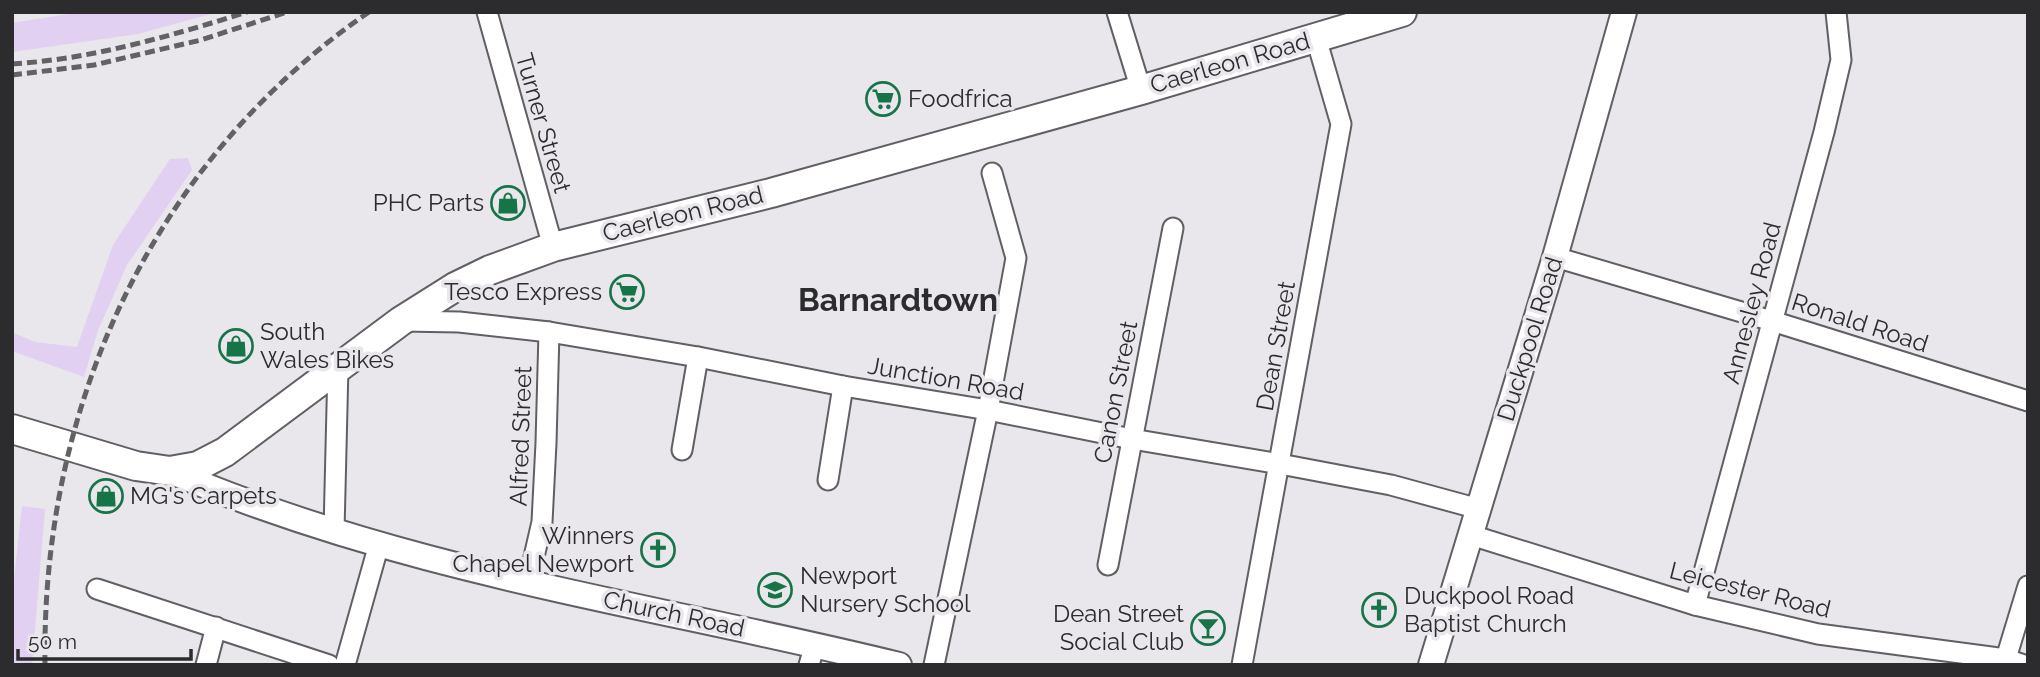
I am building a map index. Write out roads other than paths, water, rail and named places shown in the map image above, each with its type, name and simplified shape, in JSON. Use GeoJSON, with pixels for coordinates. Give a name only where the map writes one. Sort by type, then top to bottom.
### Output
{"type":"FeatureCollection","features":[{"type":"Feature","properties":{"kind":"main road","name":"Caerleon Road"},"geometry":{"type":"LineString","coordinates":[[12,429],[136,466],[170,471],[198,466],[225,452],[401,321],[472,278],[553,247],[771,193],[1141,90],[1402,12]]}},
{"type":"Feature","properties":{"kind":"street","name":"Turner Street"},"geometry":{"type":"LineString","coordinates":[[487,12],[553,247]]}},
{"type":"Feature","properties":{"kind":"street"},"geometry":{"type":"LineString","coordinates":[[1117,12],[1141,90]]}},
{"type":"Feature","properties":{"kind":"street","name":"Duckpool Road"},"geometry":{"type":"LineString","coordinates":[[1432,665],[1555,257],[1624,12]]}},
{"type":"Feature","properties":{"kind":"street","name":"Annesley Road"},"geometry":{"type":"LineString","coordinates":[[1695,605],[1824,132],[1841,60],[1836,12]]}},
{"type":"Feature","properties":{"kind":"street","name":"Dean Street"},"geometry":{"type":"LineString","coordinates":[[1242,665],[1341,124],[1316,38]]}},
{"type":"Feature","properties":{"kind":"street"},"geometry":{"type":"LineString","coordinates":[[934,665],[988,410],[1016,258],[992,173]]}},
{"type":"Feature","properties":{"kind":"street","name":"Canon Street"},"geometry":{"type":"LineString","coordinates":[[1108,565],[1173,228]]}},
{"type":"Feature","properties":{"kind":"street","name":"Ronald Road"},"geometry":{"type":"LineString","coordinates":[[1555,257],[2028,401]]}},
{"type":"Feature","properties":{"kind":"street","name":"Junction Road"},"geometry":{"type":"LineString","coordinates":[[401,321],[438,321],[549,331],[1391,485],[1479,509]]}},
{"type":"Feature","properties":{"kind":"street","name":"Alfred Street"},"geometry":{"type":"LineString","coordinates":[[527,583],[542,522],[549,331]]}},
{"type":"Feature","properties":{"kind":"street"},"geometry":{"type":"LineString","coordinates":[[682,450],[698,357]]}},
{"type":"Feature","properties":{"kind":"street"},"geometry":{"type":"LineString","coordinates":[[334,531],[338,366]]}},
{"type":"Feature","properties":{"kind":"street"},"geometry":{"type":"LineString","coordinates":[[828,480],[843,386]]}},
{"type":"Feature","properties":{"kind":"street","name":"Church Road"},"geometry":{"type":"LineString","coordinates":[[170,471],[212,489],[379,544],[812,654],[899,665]]}},
{"type":"Feature","properties":{"kind":"street","name":"Leicester Road"},"geometry":{"type":"LineString","coordinates":[[1471,535],[1695,605],[1818,634],[2012,663]]}},
{"type":"Feature","properties":{"kind":"street"},"geometry":{"type":"LineString","coordinates":[[345,665],[379,544]]}},
{"type":"Feature","properties":{"kind":"street"},"geometry":{"type":"LineString","coordinates":[[2012,663],[2028,586]]}},
{"type":"Feature","properties":{"kind":"street"},"geometry":{"type":"LineString","coordinates":[[97,589],[329,665]]}},
{"type":"Feature","properties":{"kind":"street"},"geometry":{"type":"LineString","coordinates":[[206,665],[216,627]]}},
{"type":"Feature","properties":{"kind":"railway"},"geometry":{"type":"LineString","coordinates":[[12,64],[101,52],[247,12]]}},
{"type":"Feature","properties":{"kind":"railway"},"geometry":{"type":"LineString","coordinates":[[12,75],[94,65],[201,40],[287,12]]}},
{"type":"Feature","properties":{"kind":"railway"},"geometry":{"type":"LineString","coordinates":[[45,665],[49,569],[64,475],[89,384],[124,297],[171,215],[227,140],[293,72],[369,12]]}},
{"type":"Feature","properties":{"kind":"place","name":"Foodfrica"},"geometry":{"type":"Point","coordinates":[883,99]}},
{"type":"Feature","properties":{"kind":"place","name":"PHC Parts"},"geometry":{"type":"Point","coordinates":[508,203]}},
{"type":"Feature","properties":{"kind":"place","name":"Tesco Express"},"geometry":{"type":"Point","coordinates":[627,292]}},
{"type":"Feature","properties":{"kind":"place","name":"South Wales Bikes"},"geometry":{"type":"Point","coordinates":[236,346]}},
{"type":"Feature","properties":{"kind":"place","name":"MG's Carpets"},"geometry":{"type":"Point","coordinates":[106,496]}},
{"type":"Feature","properties":{"kind":"place","name":"Winners Chapel Newport"},"geometry":{"type":"Point","coordinates":[658,550]}},
{"type":"Feature","properties":{"kind":"place","name":"Newport Nursery School"},"geometry":{"type":"Point","coordinates":[775,590]}},
{"type":"Feature","properties":{"kind":"place","name":"Duckpool Road Baptist Church"},"geometry":{"type":"Point","coordinates":[1379,610]}},
{"type":"Feature","properties":{"kind":"place","name":"Dean Street Social Club"},"geometry":{"type":"Point","coordinates":[1208,628]}},
{"type":"Feature","properties":{"kind":"district","name":"Barnardtown"},"geometry":{"type":"Point","coordinates":[898,300]}}]}
